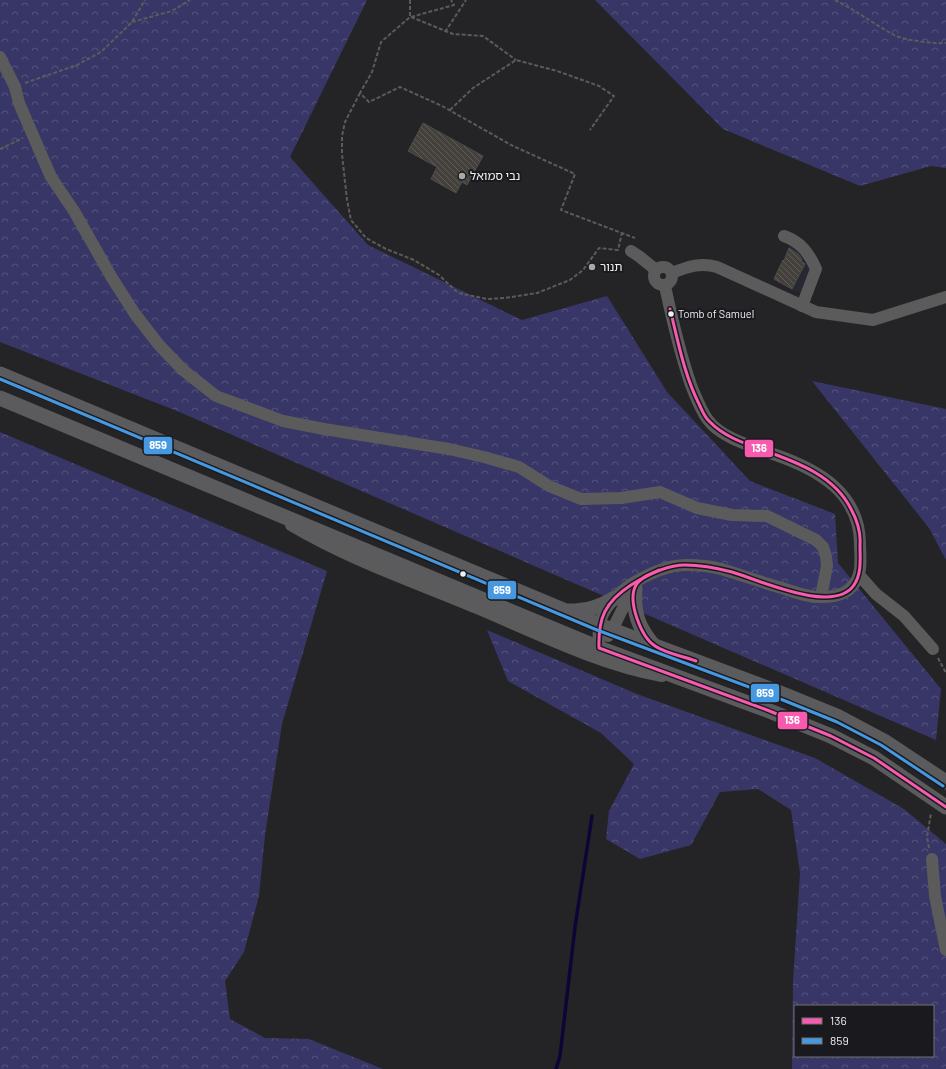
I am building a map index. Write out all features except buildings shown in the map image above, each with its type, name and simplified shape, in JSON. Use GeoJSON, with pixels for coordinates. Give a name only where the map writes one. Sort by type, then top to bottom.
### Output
{"type":"FeatureCollection","features":[{"type":"Feature","properties":{"kind":"main road"},"geometry":{"type":"LineString","coordinates":[[0,374],[606,628],[775,691],[839,718],[884,741],[946,782]]}},
{"type":"Feature","properties":{"kind":"main road"},"geometry":{"type":"LineString","coordinates":[[0,398],[599,648],[768,710],[831,736],[874,758],[942,804]]}},
{"type":"Feature","properties":{"kind":"main road"},"geometry":{"type":"LineString","coordinates":[[639,583],[634,602],[635,613],[645,636],[654,646]]}},
{"type":"Feature","properties":{"kind":"main road"},"geometry":{"type":"LineString","coordinates":[[566,611],[594,609],[615,598]]}},
{"type":"Feature","properties":{"kind":"street"},"geometry":{"type":"LineString","coordinates":[[0,57],[15,87],[19,103],[51,177],[74,211],[135,314],[159,345],[183,370],[216,396],[283,421],[449,449],[484,457],[519,467],[549,486],[581,499],[621,498],[660,492],[696,508],[732,515],[767,516],[816,540],[823,547],[827,566],[821,597]]}},
{"type":"Feature","properties":{"kind":"street"},"geometry":{"type":"LineString","coordinates":[[784,236],[793,239],[810,254],[816,269],[802,306]]}},
{"type":"Feature","properties":{"kind":"street"},"geometry":{"type":"LineString","coordinates":[[631,251],[656,270]]}},
{"type":"Feature","properties":{"kind":"street"},"geometry":{"type":"LineString","coordinates":[[672,273],[691,266],[709,265],[717,267],[816,312],[873,320],[946,297]]}},
{"type":"Feature","properties":{"kind":"street"},"geometry":{"type":"LineString","coordinates":[[664,267],[668,268],[672,273],[672,280],[665,286],[659,285],[654,280],[653,275],[656,270],[664,267]]}},
{"type":"Feature","properties":{"kind":"street"},"geometry":{"type":"LineString","coordinates":[[606,628],[604,614],[615,598],[631,585],[639,583],[660,570],[672,566],[685,565],[719,569],[793,592],[821,597],[840,595],[848,591],[859,575],[861,563],[860,533],[855,516],[838,490],[828,480],[815,471],[736,440],[709,421],[698,402],[686,369],[665,286]]}},
{"type":"Feature","properties":{"kind":"street"},"geometry":{"type":"LineString","coordinates":[[259,506],[303,532],[341,551],[576,650],[628,669],[688,681]]}},
{"type":"Feature","properties":{"kind":"street"},"geometry":{"type":"LineString","coordinates":[[859,575],[876,594],[904,616],[933,649]]}},
{"type":"Feature","properties":{"kind":"street"},"geometry":{"type":"LineString","coordinates":[[599,648],[606,628],[621,610],[639,583]]}},
{"type":"Feature","properties":{"kind":"street"},"geometry":{"type":"LineString","coordinates":[[932,859],[935,896],[946,950]]}},
{"type":"Feature","properties":{"kind":"path"},"geometry":{"type":"LineString","coordinates":[[15,87],[77,65],[101,52],[132,22],[145,0]]}},
{"type":"Feature","properties":{"kind":"path"},"geometry":{"type":"LineString","coordinates":[[132,22],[172,11],[190,0]]}},
{"type":"Feature","properties":{"kind":"path"},"geometry":{"type":"LineString","coordinates":[[410,0],[410,17]]}},
{"type":"Feature","properties":{"kind":"path"},"geometry":{"type":"LineString","coordinates":[[451,0],[454,5],[410,17],[381,42],[372,72],[345,122],[342,136],[342,154],[347,200],[351,220],[366,238],[414,260],[440,275],[458,293],[487,299],[537,294],[570,280],[583,270],[599,248],[618,250],[622,234]]}},
{"type":"Feature","properties":{"kind":"path"},"geometry":{"type":"LineString","coordinates":[[445,32],[466,0]]}},
{"type":"Feature","properties":{"kind":"path"},"geometry":{"type":"LineString","coordinates":[[835,0],[856,10],[896,36],[935,44],[946,43]]}},
{"type":"Feature","properties":{"kind":"path"},"geometry":{"type":"LineString","coordinates":[[410,17],[445,32],[483,36],[516,60],[557,71],[599,86],[614,96],[590,130]]}},
{"type":"Feature","properties":{"kind":"path"},"geometry":{"type":"LineString","coordinates":[[450,110],[473,88],[516,60]]}},
{"type":"Feature","properties":{"kind":"path"},"geometry":{"type":"LineString","coordinates":[[360,93],[369,102],[400,87],[450,110],[513,146],[574,174],[561,210],[636,238]]}},
{"type":"Feature","properties":{"kind":"path"},"geometry":{"type":"LineString","coordinates":[[0,149],[33,134]]}},
{"type":"Feature","properties":{"kind":"path"},"geometry":{"type":"LineString","coordinates":[[933,649],[946,673]]}},
{"type":"Feature","properties":{"kind":"path"},"geometry":{"type":"LineString","coordinates":[[932,859],[927,837],[931,810],[942,804]]}},
{"type":"Feature","properties":{"kind":"shaded area"},"geometry":{"type":"Polygon","coordinates":[[[790,243],[806,257],[811,270],[803,294],[793,291],[773,280],[790,243]]]}},
{"type":"Feature","properties":{"kind":"green space"},"geometry":{"type":"Polygon","coordinates":[[[0,0],[367,0],[290,157],[368,245],[522,320],[607,296],[667,392],[750,481],[835,514],[838,563],[941,689],[936,740],[177,411],[0,342],[0,0]]]}},
{"type":"Feature","properties":{"kind":"green space"},"geometry":{"type":"Polygon","coordinates":[[[595,0],[946,0],[946,168],[931,166],[860,186],[723,129],[595,0]]]}},
{"type":"Feature","properties":{"kind":"green space"},"geometry":{"type":"Polygon","coordinates":[[[812,381],[946,409],[946,560],[929,528],[812,381]]]}},
{"type":"Feature","properties":{"kind":"green space"},"geometry":{"type":"Polygon","coordinates":[[[0,432],[327,571],[282,724],[265,835],[259,896],[244,952],[225,981],[230,1019],[265,1038],[309,1039],[383,1069],[0,1069],[0,432]]]}},
{"type":"Feature","properties":{"kind":"green space"},"geometry":{"type":"Polygon","coordinates":[[[487,630],[637,694],[815,758],[904,809],[946,844],[946,1069],[792,1069],[793,982],[800,873],[791,810],[758,789],[720,792],[691,845],[640,859],[606,839],[609,811],[634,764],[601,733],[508,681],[487,630]]]}},
{"type":"Feature","properties":{"kind":"waterway"},"geometry":{"type":"LineString","coordinates":[[556,1069],[560,1056],[575,927],[592,816]]}},
{"type":"Feature","properties":{"kind":"transit line","name":"136"},"geometry":{"type":"LineString","coordinates":[[670,309],[689,381],[702,411],[709,421],[727,435],[741,442],[813,471],[835,487],[844,497],[855,517],[860,535],[860,560],[858,576],[854,585],[844,593],[830,597],[796,593],[720,569],[678,565],[650,574],[622,591],[609,604],[602,619],[599,648],[767,710],[831,736],[874,758],[946,807]]}},
{"type":"Feature","properties":{"kind":"transit line","name":"859"},"geometry":{"type":"LineString","coordinates":[[0,379],[597,630],[773,696],[837,722],[881,745],[943,786]]}},
{"type":"Feature","properties":{"kind":"transit line","name":"136"},"geometry":{"type":"LineString","coordinates":[[659,570],[646,576],[636,585],[633,600],[634,609],[640,627],[655,646],[670,653],[696,661]]}},
{"type":"Feature","properties":{"kind":"place","name":"נבי סמואל"},"geometry":{"type":"Point","coordinates":[462,176]}},
{"type":"Feature","properties":{"kind":"place","name":"תנור"},"geometry":{"type":"Point","coordinates":[592,267]}},
{"type":"Feature","properties":{"kind":"place","name":"Tomb of Samuel"},"geometry":{"type":"Point","coordinates":[671,314]}}]}
